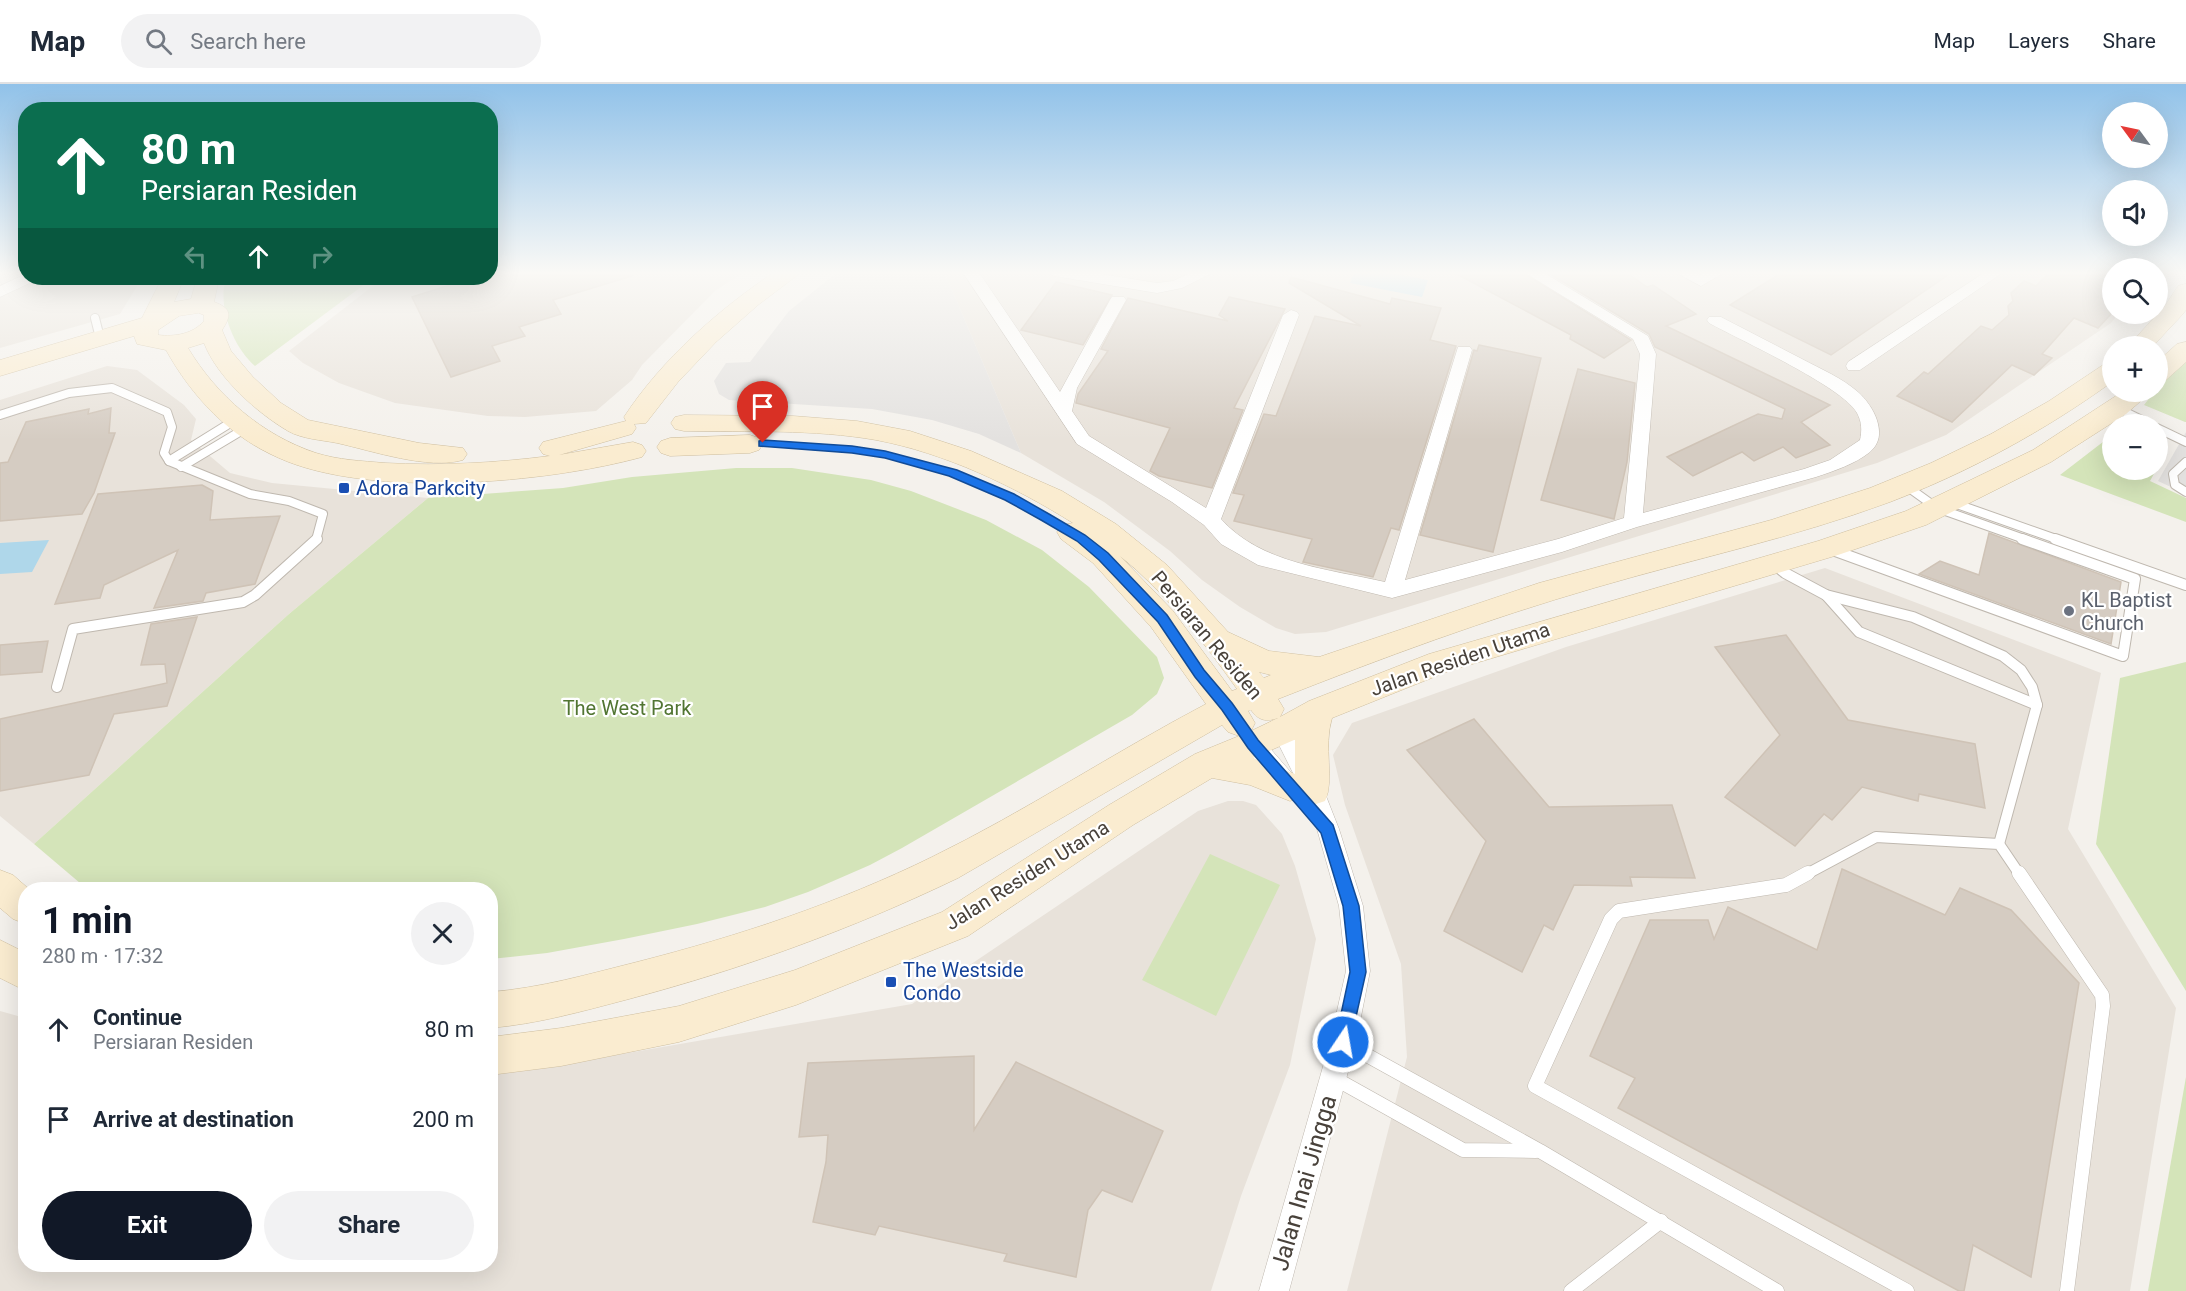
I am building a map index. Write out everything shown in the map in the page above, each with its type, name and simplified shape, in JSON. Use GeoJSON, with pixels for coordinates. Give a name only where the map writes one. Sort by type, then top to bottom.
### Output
{"type":"FeatureCollection","features":[{"type":"Feature","properties":{"kind":"street"},"geometry":{"type":"LineString","coordinates":[[0,368],[98,328],[133,327]]}},
{"type":"Feature","properties":{"kind":"street"},"geometry":{"type":"LineString","coordinates":[[0,385],[149,327]]}},
{"type":"Feature","properties":{"kind":"street"},"geometry":{"type":"LineString","coordinates":[[150,327],[153,343],[174,344],[194,339],[200,327]]}},
{"type":"Feature","properties":{"kind":"street"},"geometry":{"type":"LineString","coordinates":[[210,327],[220,353],[244,382],[272,409],[300,427],[419,452],[460,454],[548,449],[631,432]]}},
{"type":"Feature","properties":{"kind":"street"},"geometry":{"type":"LineString","coordinates":[[174,344],[201,385],[240,424],[272,445],[310,461],[339,467],[398,473],[519,470],[631,432],[675,370],[721,327]]}},
{"type":"Feature","properties":{"kind":"street"},"geometry":{"type":"LineString","coordinates":[[1008,327],[1083,440],[1211,520],[1228,539],[1265,560],[1392,591],[1562,545],[1633,522],[1809,473],[1857,453],[1869,440],[1872,429],[1869,419],[1858,402],[1845,390],[1729,327]]}},
{"type":"Feature","properties":{"kind":"street"},"geometry":{"type":"LineString","coordinates":[[1064,411],[1069,388],[1103,327]]}},
{"type":"Feature","properties":{"kind":"street"},"geometry":{"type":"LineString","coordinates":[[1211,520],[1286,327]]}},
{"type":"Feature","properties":{"kind":"street"},"geometry":{"type":"LineString","coordinates":[[1625,327],[1640,336],[1648,354],[1633,522]]}},
{"type":"Feature","properties":{"kind":"street"},"geometry":{"type":"LineString","coordinates":[[1854,366],[1912,327]]}},
{"type":"Feature","properties":{"kind":"street"},"geometry":{"type":"LineString","coordinates":[[670,447],[683,435],[680,386],[695,361],[700,347]]}},
{"type":"Feature","properties":{"kind":"street"},"geometry":{"type":"LineString","coordinates":[[2168,365],[2186,349]]}},
{"type":"Feature","properties":{"kind":"street"},"geometry":{"type":"LineString","coordinates":[[1392,591],[1464,350]]}},
{"type":"Feature","properties":{"kind":"street","name":"Jalan Residen Utama"},"geometry":{"type":"LineString","coordinates":[[498,1010],[573,996],[649,977],[774,938],[846,910],[986,846],[1227,706],[1257,693],[1493,608],[1750,536],[1846,507],[1905,485],[2003,440],[2102,377]]}},
{"type":"Feature","properties":{"kind":"street","name":"Jalan Residen Utama"},"geometry":{"type":"LineString","coordinates":[[498,1055],[561,1047],[679,1024],[795,987],[955,924],[1121,816],[1207,764],[1283,731],[1320,710],[1440,662],[1828,549],[1916,518],[2042,456],[2125,402]]}},
{"type":"Feature","properties":{"kind":"street","name":"Persiaran Residen"},"geometry":{"type":"LineString","coordinates":[[1253,744],[1162,619],[1103,556],[1081,538],[980,484],[933,467],[852,449],[763,443],[670,447],[645,453],[631,432],[660,412],[681,420],[859,429],[906,439],[970,458],[1051,497],[1106,531],[1166,581],[1257,693],[1283,731]]}},
{"type":"Feature","properties":{"kind":"street"},"geometry":{"type":"LineString","coordinates":[[1750,536],[1773,564]]}},
{"type":"Feature","properties":{"kind":"street"},"geometry":{"type":"LineString","coordinates":[[1213,637],[1242,653],[1271,665],[1289,668],[1329,667]]}},
{"type":"Feature","properties":{"kind":"street"},"geometry":{"type":"LineString","coordinates":[[1162,744],[1186,710],[1200,674]]}},
{"type":"Feature","properties":{"kind":"street"},"geometry":{"type":"LineString","coordinates":[[1207,764],[1243,768],[1302,789],[1312,726],[1320,710]]}},
{"type":"Feature","properties":{"kind":"street","name":"Jalan Inai Jingga"},"geometry":{"type":"LineString","coordinates":[[1274,1291],[1334,1078],[1358,972],[1351,906],[1328,830],[1302,789],[1283,731]]}},
{"type":"Feature","properties":{"kind":"street","name":"Jalan Inai Jingga"},"geometry":{"type":"LineString","coordinates":[[1253,744],[1302,789]]}},
{"type":"Feature","properties":{"kind":"street"},"geometry":{"type":"LineString","coordinates":[[0,886],[18,901]]}},
{"type":"Feature","properties":{"kind":"street"},"geometry":{"type":"LineString","coordinates":[[0,957],[18,969]]}},
{"type":"Feature","properties":{"kind":"lane"},"geometry":{"type":"LineString","coordinates":[[0,416],[69,393],[112,388],[166,412],[172,418],[173,423],[164,453],[169,461],[250,494],[289,501],[323,514],[318,538],[243,603],[73,629],[57,687]]}},
{"type":"Feature","properties":{"kind":"lane"},"geometry":{"type":"LineString","coordinates":[[2117,408],[2129,414]]}},
{"type":"Feature","properties":{"kind":"lane"},"geometry":{"type":"LineString","coordinates":[[169,461],[240,424]]}},
{"type":"Feature","properties":{"kind":"lane"},"geometry":{"type":"LineString","coordinates":[[181,467],[240,424]]}},
{"type":"Feature","properties":{"kind":"lane"},"geometry":{"type":"LineString","coordinates":[[2168,433],[2186,442]]}},
{"type":"Feature","properties":{"kind":"lane"},"geometry":{"type":"LineString","coordinates":[[2186,462],[2173,474],[2175,485],[2186,492]]}},
{"type":"Feature","properties":{"kind":"lane"},"geometry":{"type":"LineString","coordinates":[[1828,549],[2123,656],[2135,579],[1944,505],[1905,485]]}},
{"type":"Feature","properties":{"kind":"lane"},"geometry":{"type":"LineString","coordinates":[[1944,505],[2186,585]]}},
{"type":"Feature","properties":{"kind":"lane"},"geometry":{"type":"LineString","coordinates":[[1773,564],[1826,595],[1913,617],[2003,656],[2021,670],[2032,687],[2037,705],[2000,844],[2102,995],[2103,1006],[2067,1291]]}},
{"type":"Feature","properties":{"kind":"lane"},"geometry":{"type":"LineString","coordinates":[[1826,595],[1859,632],[2037,705]]}},
{"type":"Feature","properties":{"kind":"lane"},"geometry":{"type":"LineString","coordinates":[[1907,1291],[1535,1086],[1611,919],[1619,911],[1786,885],[1876,837],[2000,844]]}},
{"type":"Feature","properties":{"kind":"lane"},"geometry":{"type":"LineString","coordinates":[[1343,1042],[1540,1151],[1777,1291]]}},
{"type":"Feature","properties":{"kind":"lane"},"geometry":{"type":"LineString","coordinates":[[1334,1078],[1463,1150],[1540,1151]]}},
{"type":"Feature","properties":{"kind":"lane"},"geometry":{"type":"LineString","coordinates":[[1572,1291],[1661,1221]]}},
{"type":"Feature","properties":{"kind":"shaded area"},"geometry":{"type":"Polygon","coordinates":[[[0,327],[73,327],[0,348],[0,327]]]}},
{"type":"Feature","properties":{"kind":"shaded area"},"geometry":{"type":"Polygon","coordinates":[[[320,327],[679,327],[642,365],[632,380],[596,411],[525,417],[488,416],[395,403],[339,383],[303,363],[289,351],[320,327]]]}},
{"type":"Feature","properties":{"kind":"shaded area"},"geometry":{"type":"Polygon","coordinates":[[[777,327],[968,327],[1021,453],[979,434],[932,420],[872,409],[729,400],[719,394],[714,381],[726,363],[750,362],[777,327]]]}},
{"type":"Feature","properties":{"kind":"shaded area"},"geometry":{"type":"Polygon","coordinates":[[[968,327],[2105,327],[1946,435],[1877,463],[1326,632],[1295,634],[1276,628],[1240,607],[1202,580],[1170,551],[1104,502],[1021,453],[968,327]]]}},
{"type":"Feature","properties":{"kind":"shaded area"},"geometry":{"type":"Polygon","coordinates":[[[107,366],[137,370],[184,405],[196,419],[191,440],[230,473],[272,483],[428,498],[289,614],[34,844],[0,816],[0,400],[107,366]]]}},
{"type":"Feature","properties":{"kind":"shaded area"},"geometry":{"type":"Polygon","coordinates":[[[2186,432],[2186,494],[2158,481],[2168,480],[2168,464],[2186,432]]]}},
{"type":"Feature","properties":{"kind":"shaded area"},"geometry":{"type":"Polygon","coordinates":[[[1825,568],[2101,673],[2068,829],[2176,1008],[2130,1291],[1347,1291],[1407,1057],[1401,964],[1345,805],[1333,755],[1352,723],[1566,647],[1825,568]]]}},
{"type":"Feature","properties":{"kind":"shaded area"},"geometry":{"type":"Polygon","coordinates":[[[1228,801],[1243,801],[1256,805],[1282,834],[1295,866],[1316,939],[1290,1065],[1241,1196],[1211,1291],[0,1291],[0,1011],[18,1016],[18,1272],[498,1272],[498,1072],[622,1054],[912,1004],[1198,811],[1228,801]]]}},
{"type":"Feature","properties":{"kind":"green space"},"geometry":{"type":"Polygon","coordinates":[[[230,327],[307,327],[255,366],[234,337],[230,327]]]}},
{"type":"Feature","properties":{"kind":"green space"},"geometry":{"type":"Polygon","coordinates":[[[2186,348],[2186,422],[2144,405],[2146,402],[2168,402],[2168,372],[2186,348]]]}},
{"type":"Feature","properties":{"kind":"green space"},"geometry":{"type":"Polygon","coordinates":[[[2102,443],[2102,480],[2151,480],[2186,498],[2186,522],[2060,475],[2102,443]]]}},
{"type":"Feature","properties":{"kind":"green space","name":"The West Park"},"geometry":{"type":"Polygon","coordinates":[[[736,468],[792,468],[871,480],[911,491],[986,520],[1042,550],[1089,587],[1157,657],[1164,678],[1157,694],[1132,715],[870,865],[808,892],[765,907],[697,924],[547,953],[498,958],[498,882],[79,882],[34,844],[289,614],[428,498],[563,488],[632,477],[736,468]]]}},
{"type":"Feature","properties":{"kind":"green space"},"geometry":{"type":"Polygon","coordinates":[[[2186,662],[2186,991],[2096,844],[2120,678],[2186,662]]]}},
{"type":"Feature","properties":{"kind":"green space"},"geometry":{"type":"Polygon","coordinates":[[[1210,854],[1280,885],[1216,1016],[1142,980],[1210,854]]]}},
{"type":"Feature","properties":{"kind":"green space"},"geometry":{"type":"Polygon","coordinates":[[[2186,1077],[2186,1291],[2148,1291],[2186,1077]]]}},
{"type":"Feature","properties":{"kind":"water"},"geometry":{"type":"Polygon","coordinates":[[[49,540],[32,572],[0,574],[0,543],[49,540]]]}},
{"type":"Feature","properties":{"kind":"building"},"geometry":{"type":"Polygon","coordinates":[[[427,327],[519,327],[525,336],[492,346],[500,361],[451,377],[427,327]]]}},
{"type":"Feature","properties":{"kind":"building"},"geometry":{"type":"Polygon","coordinates":[[[1023,327],[1093,327],[1083,345],[1021,330],[1023,327]]]}},
{"type":"Feature","properties":{"kind":"building"},"geometry":{"type":"Polygon","coordinates":[[[1112,327],[1276,327],[1234,408],[1243,410],[1212,488],[1159,476],[1150,471],[1170,428],[1076,403],[1078,394],[1108,351],[1101,349],[1112,327]]]}},
{"type":"Feature","properties":{"kind":"building"},"geometry":{"type":"Polygon","coordinates":[[[1311,327],[1434,327],[1430,340],[1456,346],[1399,530],[1391,528],[1373,577],[1303,562],[1312,539],[1234,521],[1244,495],[1233,493],[1264,414],[1276,416],[1311,327]]]}},
{"type":"Feature","properties":{"kind":"building"},"geometry":{"type":"Polygon","coordinates":[[[1557,327],[1611,327],[1631,340],[1604,358],[1570,339],[1571,335],[1557,327]]]}},
{"type":"Feature","properties":{"kind":"building"},"geometry":{"type":"Polygon","coordinates":[[[1638,327],[1669,327],[1830,405],[1801,422],[1830,445],[1796,458],[1783,447],[1754,461],[1742,452],[1693,476],[1667,457],[1758,414],[1782,419],[1785,409],[1655,347],[1649,334],[1638,327]]]}},
{"type":"Feature","properties":{"kind":"building"},"geometry":{"type":"Polygon","coordinates":[[[1775,327],[1872,327],[1831,355],[1775,327]]]}},
{"type":"Feature","properties":{"kind":"building"},"geometry":{"type":"Polygon","coordinates":[[[1980,327],[1992,330],[1995,327],[2066,327],[2042,354],[2052,358],[2034,375],[2012,365],[1952,422],[1897,396],[1924,372],[1928,374],[1980,327]]]}},
{"type":"Feature","properties":{"kind":"building"},"geometry":{"type":"Polygon","coordinates":[[[1479,345],[1541,358],[1493,552],[1420,535],[1474,350],[1477,351],[1479,345]]]}},
{"type":"Feature","properties":{"kind":"building"},"geometry":{"type":"Polygon","coordinates":[[[1578,369],[1635,383],[1627,462],[1614,519],[1541,500],[1578,369]]]}},
{"type":"Feature","properties":{"kind":"building"},"geometry":{"type":"Polygon","coordinates":[[[111,408],[109,433],[115,433],[94,493],[82,514],[0,521],[0,463],[8,462],[26,422],[89,409],[88,414],[111,408]]]}},
{"type":"Feature","properties":{"kind":"building"},"geometry":{"type":"Polygon","coordinates":[[[202,485],[213,491],[210,520],[280,516],[255,584],[206,593],[203,601],[154,608],[178,550],[104,585],[100,598],[55,604],[98,494],[202,485]]]}},
{"type":"Feature","properties":{"kind":"building","name":"KL Baptist Church"},"geometry":{"type":"Polygon","coordinates":[[[1989,533],[2121,582],[2111,644],[1919,574],[1940,561],[1979,575],[1989,533]]]}},
{"type":"Feature","properties":{"kind":"building"},"geometry":{"type":"Polygon","coordinates":[[[197,617],[167,706],[114,714],[89,775],[0,791],[0,719],[167,683],[165,664],[141,665],[151,624],[197,617]]]}},
{"type":"Feature","properties":{"kind":"building"},"geometry":{"type":"Polygon","coordinates":[[[1786,635],[1848,720],[1975,744],[1985,808],[1919,794],[1918,801],[1862,787],[1832,820],[1824,814],[1795,846],[1725,797],[1780,735],[1715,647],[1786,635]]]}},
{"type":"Feature","properties":{"kind":"building"},"geometry":{"type":"Polygon","coordinates":[[[48,641],[42,672],[0,675],[0,645],[48,641]]]}},
{"type":"Feature","properties":{"kind":"building"},"geometry":{"type":"Polygon","coordinates":[[[1474,719],[1549,807],[1672,805],[1695,878],[1630,877],[1632,886],[1574,885],[1553,930],[1544,925],[1522,972],[1444,931],[1486,841],[1407,750],[1474,719]]]}},
{"type":"Feature","properties":{"kind":"building"},"geometry":{"type":"Polygon","coordinates":[[[1842,869],[1945,915],[1960,888],[2011,910],[2079,983],[2031,1277],[1973,1245],[1964,1291],[1959,1291],[1618,1108],[1635,1078],[1590,1056],[1650,920],[1708,920],[1714,939],[1728,907],[1817,950],[1842,869]]]}},
{"type":"Feature","properties":{"kind":"building"},"geometry":{"type":"Polygon","coordinates":[[[974,1056],[974,1130],[1016,1062],[1163,1131],[1132,1202],[1102,1190],[1088,1210],[1076,1277],[1004,1261],[1007,1254],[879,1226],[875,1235],[813,1222],[826,1162],[828,1135],[799,1137],[808,1063],[974,1056]]]}},
{"type":"Feature","properties":{"kind":"place","name":"Adora Parkcity"},"geometry":{"type":"Point","coordinates":[344,488]}},
{"type":"Feature","properties":{"kind":"place","name":"KL Baptist Church"},"geometry":{"type":"Point","coordinates":[2069,611]}},
{"type":"Feature","properties":{"kind":"place","name":"The Westside Condo"},"geometry":{"type":"Point","coordinates":[891,982]}},
{"type":"Feature","properties":{"kind":"route"},"geometry":{"type":"LineString","coordinates":[[763,443],[852,449],[953,473],[1010,497],[1081,538],[1103,556],[1162,619],[1253,744],[1328,830],[1351,906],[1358,972],[1343,1042]]}}]}
